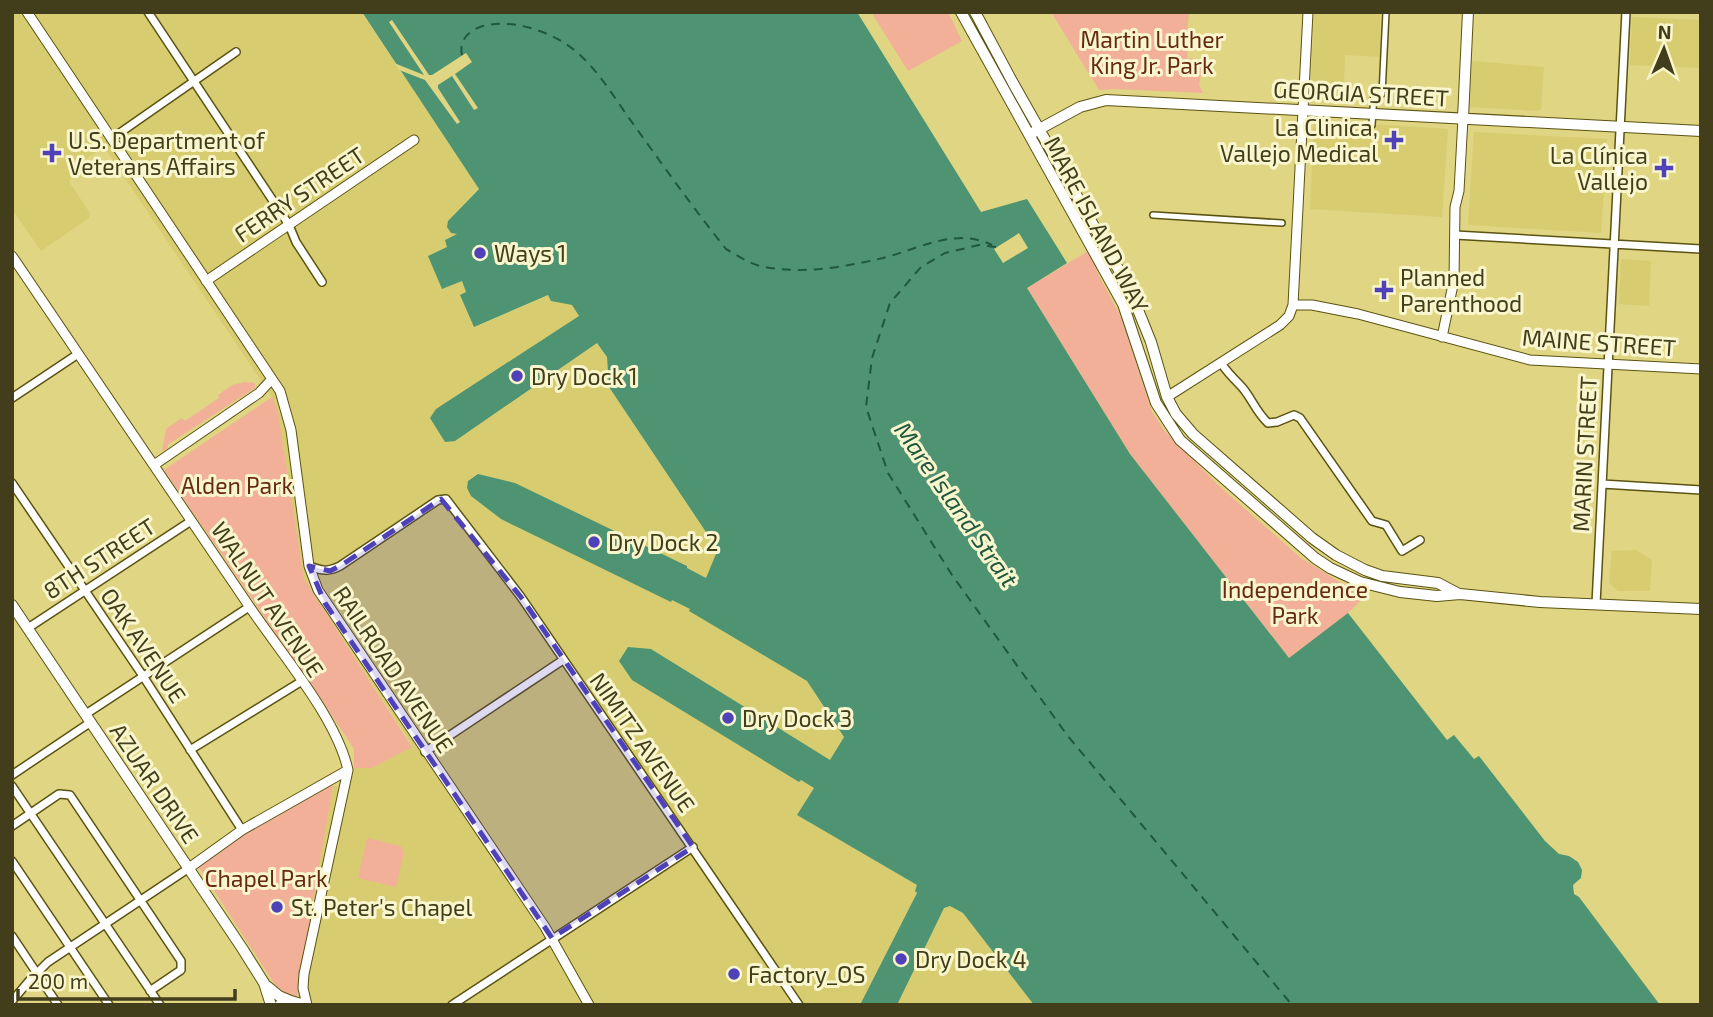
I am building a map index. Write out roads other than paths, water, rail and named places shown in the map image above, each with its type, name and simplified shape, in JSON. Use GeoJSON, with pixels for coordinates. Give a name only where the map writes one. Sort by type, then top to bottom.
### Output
{"type":"FeatureCollection","features":[{"type":"Feature","properties":{"kind":"main road","name":"MARE ISLAND WAY"},"geometry":{"type":"LineString","coordinates":[[961,12],[1123,304],[1156,403],[1180,440],[1315,558],[1330,568],[1360,582],[1400,592],[1437,596],[1460,594]]}},
{"type":"Feature","properties":{"kind":"main road","name":"MARE ISLAND WAY"},"geometry":{"type":"LineString","coordinates":[[975,12],[1130,290],[1151,342],[1167,397],[1176,414],[1193,434],[1312,538],[1336,555],[1365,570],[1403,580],[1438,583],[1460,594]]}},
{"type":"Feature","properties":{"kind":"main road"},"geometry":{"type":"LineString","coordinates":[[1463,118],[1468,12]]}},
{"type":"Feature","properties":{"kind":"main road","name":"GEORGIA STREET"},"geometry":{"type":"LineString","coordinates":[[1028,136],[1080,107],[1106,100],[1701,131]]}},
{"type":"Feature","properties":{"kind":"main road"},"geometry":{"type":"LineString","coordinates":[[1156,403],[1167,397]]}},
{"type":"Feature","properties":{"kind":"main road"},"geometry":{"type":"LineString","coordinates":[[1460,594],[1540,602],[1701,609]]}},
{"type":"Feature","properties":{"kind":"main road","name":"AZUAR DRIVE"},"geometry":{"type":"LineString","coordinates":[[12,605],[264,983],[271,1005]]}},
{"type":"Feature","properties":{"kind":"main road","name":"AZUAR DRIVE"},"geometry":{"type":"LineString","coordinates":[[264,983],[286,1003],[306,1005]]}},
{"type":"Feature","properties":{"kind":"street","name":"RAILROAD AVENUE"},"geometry":{"type":"LineString","coordinates":[[27,12],[280,391],[288,416],[309,566],[315,584],[325,603],[552,938],[589,1005]]}},
{"type":"Feature","properties":{"kind":"street"},"geometry":{"type":"LineString","coordinates":[[148,12],[289,225],[296,242],[322,282]]}},
{"type":"Feature","properties":{"kind":"street"},"geometry":{"type":"LineString","coordinates":[[1167,397],[1280,325],[1289,316],[1293,305],[1308,12]]}},
{"type":"Feature","properties":{"kind":"street"},"geometry":{"type":"LineString","coordinates":[[1372,125],[1374,94],[1382,94],[1386,12]]}},
{"type":"Feature","properties":{"kind":"street","name":"MARIN STREET"},"geometry":{"type":"LineString","coordinates":[[1596,604],[1626,12]]}},
{"type":"Feature","properties":{"kind":"street"},"geometry":{"type":"LineString","coordinates":[[111,139],[236,52]]}},
{"type":"Feature","properties":{"kind":"street"},"geometry":{"type":"LineString","coordinates":[[1442,337],[1452,290],[1463,118]]}},
{"type":"Feature","properties":{"kind":"street","name":"FERRY STREET"},"geometry":{"type":"LineString","coordinates":[[206,281],[414,140]]}},
{"type":"Feature","properties":{"kind":"street"},"geometry":{"type":"LineString","coordinates":[[1153,215],[1282,223]]}},
{"type":"Feature","properties":{"kind":"street"},"geometry":{"type":"LineString","coordinates":[[1455,235],[1701,249]]}},
{"type":"Feature","properties":{"kind":"street","name":"WALNUT AVENUE"},"geometry":{"type":"LineString","coordinates":[[12,256],[302,681],[335,734],[348,769]]}},
{"type":"Feature","properties":{"kind":"street","name":"MAINE STREET"},"geometry":{"type":"LineString","coordinates":[[1293,305],[1312,305],[1350,312],[1530,360],[1701,369]]}},
{"type":"Feature","properties":{"kind":"street"},"geometry":{"type":"LineString","coordinates":[[12,398],[78,354]]}},
{"type":"Feature","properties":{"kind":"street"},"geometry":{"type":"LineString","coordinates":[[1221,363],[1239,383],[1256,412],[1268,423],[1294,415],[1300,418],[1373,521],[1386,525],[1402,551],[1420,540]]}},
{"type":"Feature","properties":{"kind":"street"},"geometry":{"type":"LineString","coordinates":[[154,465],[259,393],[272,379]]}},
{"type":"Feature","properties":{"kind":"street","name":"OAK AVENUE"},"geometry":{"type":"LineString","coordinates":[[12,483],[143,676],[242,830]]}},
{"type":"Feature","properties":{"kind":"street"},"geometry":{"type":"LineString","coordinates":[[1602,484],[1701,490]]}},
{"type":"Feature","properties":{"kind":"street","name":"NIMITZ AVENUE"},"geometry":{"type":"LineString","coordinates":[[309,566],[330,571],[438,500],[446,499],[521,597],[799,1005]]}},
{"type":"Feature","properties":{"kind":"street","name":"8TH STREET"},"geometry":{"type":"LineString","coordinates":[[28,628],[191,521]]}},
{"type":"Feature","properties":{"kind":"street"},"geometry":{"type":"LineString","coordinates":[[12,775],[143,676],[249,607]]}},
{"type":"Feature","properties":{"kind":"street"},"geometry":{"type":"LineString","coordinates":[[425,752],[563,660]]}},
{"type":"Feature","properties":{"kind":"street"},"geometry":{"type":"LineString","coordinates":[[190,750],[302,681]]}},
{"type":"Feature","properties":{"kind":"street"},"geometry":{"type":"LineString","coordinates":[[12,1002],[37,972],[71,947],[242,830],[348,769]]}},
{"type":"Feature","properties":{"kind":"street"},"geometry":{"type":"LineString","coordinates":[[306,1005],[304,974],[348,769]]}},
{"type":"Feature","properties":{"kind":"street"},"geometry":{"type":"LineString","coordinates":[[12,786],[160,1005]]}},
{"type":"Feature","properties":{"kind":"street"},"geometry":{"type":"LineString","coordinates":[[12,826],[59,794],[70,795],[182,964],[181,970],[150,991]]}},
{"type":"Feature","properties":{"kind":"street"},"geometry":{"type":"LineString","coordinates":[[452,1005],[693,847]]}},
{"type":"Feature","properties":{"kind":"street"},"geometry":{"type":"LineString","coordinates":[[12,861],[109,1005]]}},
{"type":"Feature","properties":{"kind":"street"},"geometry":{"type":"LineString","coordinates":[[14,942],[58,1005]]}},
{"type":"Feature","properties":{"kind":"water","name":"Mare Island Strait"},"geometry":{"type":"Polygon","coordinates":[[[362,12],[857,12],[981,212],[1027,199],[1067,263],[1027,288],[1130,454],[1289,658],[1348,613],[1447,740],[1454,735],[1474,759],[1479,756],[1545,841],[1559,854],[1578,862],[1582,870],[1581,878],[1573,885],[1574,894],[1579,897],[1660,1005],[1034,1005],[963,913],[950,906],[944,908],[897,1005],[860,1005],[917,893],[917,885],[797,815],[814,788],[801,780],[799,782],[632,680],[619,661],[628,647],[651,649],[830,760],[844,737],[807,681],[689,611],[690,609],[501,519],[471,496],[467,488],[468,481],[478,474],[515,483],[687,566],[706,578],[716,554],[714,544],[609,387],[607,357],[597,343],[455,441],[445,442],[430,418],[436,409],[579,316],[572,305],[551,301],[548,295],[474,327],[460,295],[466,292],[462,281],[442,289],[428,256],[447,247],[445,240],[457,234],[451,233],[447,227],[448,221],[479,189],[362,12]]]}},
{"type":"Feature","properties":{"kind":"place","name":"La Clinica, Vallejo Medical"},"geometry":{"type":"Point","coordinates":[1394,140]}},
{"type":"Feature","properties":{"kind":"place","name":"U.S. Department of Veterans Affairs"},"geometry":{"type":"Point","coordinates":[52,153]}},
{"type":"Feature","properties":{"kind":"place","name":"La Clínica Vallejo"},"geometry":{"type":"Point","coordinates":[1664,168]}},
{"type":"Feature","properties":{"kind":"place","name":"Ways 1"},"geometry":{"type":"Point","coordinates":[480,253]}},
{"type":"Feature","properties":{"kind":"place","name":"Planned Parenthood"},"geometry":{"type":"Point","coordinates":[1384,290]}},
{"type":"Feature","properties":{"kind":"place","name":"Dry Dock 1"},"geometry":{"type":"Point","coordinates":[517,376]}},
{"type":"Feature","properties":{"kind":"place","name":"Dry Dock 2"},"geometry":{"type":"Point","coordinates":[594,542]}},
{"type":"Feature","properties":{"kind":"place","name":"Dry Dock 3"},"geometry":{"type":"Point","coordinates":[728,718]}},
{"type":"Feature","properties":{"kind":"place","name":"St. Peter's Chapel"},"geometry":{"type":"Point","coordinates":[277,907]}},
{"type":"Feature","properties":{"kind":"place","name":"Dry Dock 4"},"geometry":{"type":"Point","coordinates":[901,959]}},
{"type":"Feature","properties":{"kind":"place","name":"Factory_OS"},"geometry":{"type":"Point","coordinates":[734,974]}},
{"type":"Feature","properties":{"kind":"park label","name":"Martin Luther King Jr. Park"},"geometry":{"type":"Point","coordinates":[1152,52]}},
{"type":"Feature","properties":{"kind":"park label","name":"Alden Park"},"geometry":{"type":"Point","coordinates":[237,485]}},
{"type":"Feature","properties":{"kind":"park label","name":"Independence Park"},"geometry":{"type":"Point","coordinates":[1295,602]}},
{"type":"Feature","properties":{"kind":"park label","name":"Chapel Park"},"geometry":{"type":"Point","coordinates":[266,878]}}]}
